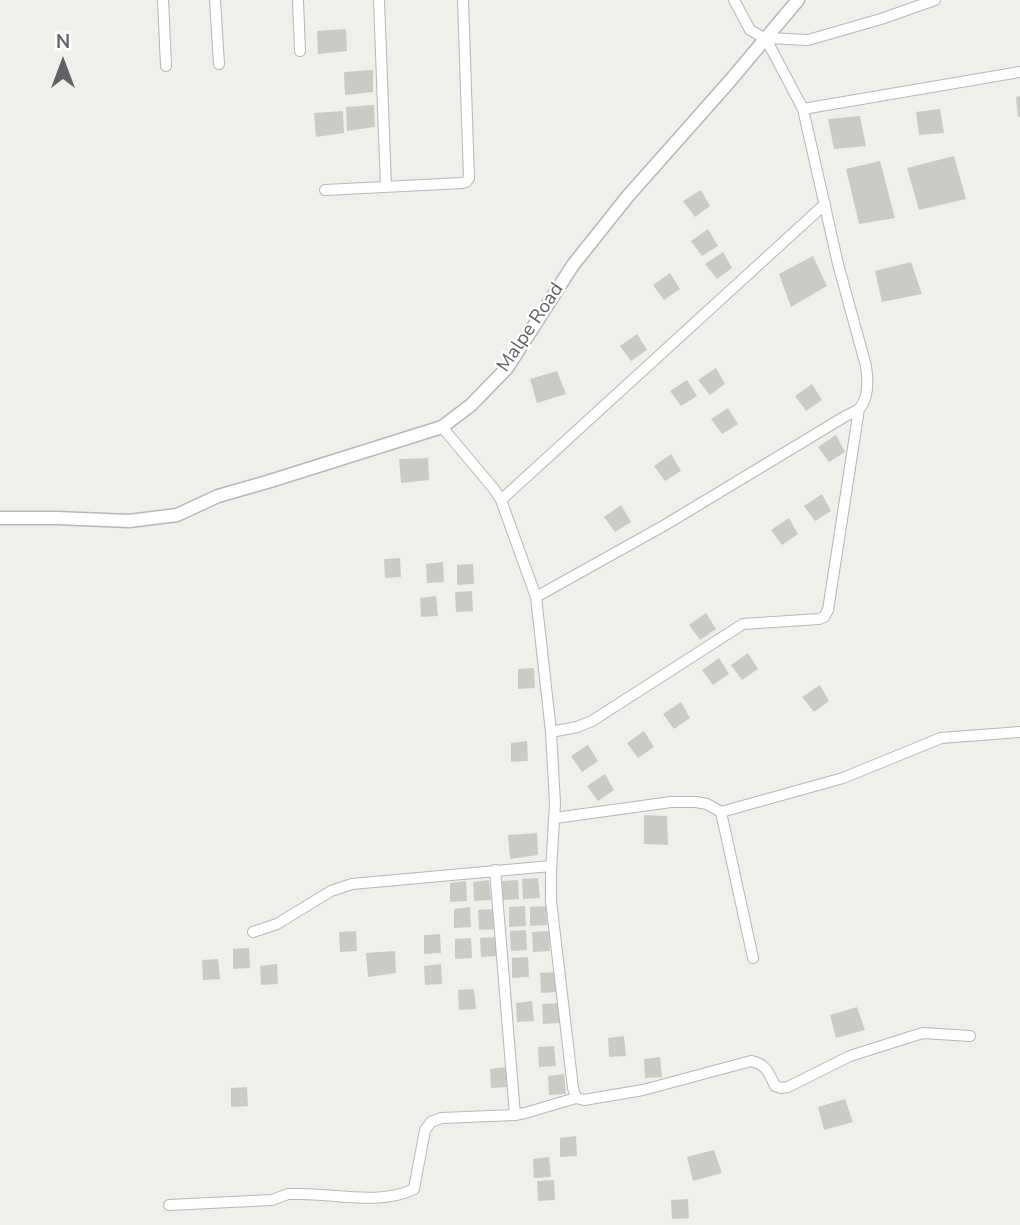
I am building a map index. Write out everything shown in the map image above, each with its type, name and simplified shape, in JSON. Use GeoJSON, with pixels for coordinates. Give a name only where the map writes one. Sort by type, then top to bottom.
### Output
{"type":"FeatureCollection","features":[{"type":"Feature","properties":{"kind":"street"},"geometry":{"type":"LineString","coordinates":[[163,0],[166,66]]}},
{"type":"Feature","properties":{"kind":"street"},"geometry":{"type":"LineString","coordinates":[[215,0],[219,64]]}},
{"type":"Feature","properties":{"kind":"street"},"geometry":{"type":"LineString","coordinates":[[298,0],[300,51]]}},
{"type":"Feature","properties":{"kind":"street"},"geometry":{"type":"LineString","coordinates":[[379,0],[386,187]]}},
{"type":"Feature","properties":{"kind":"street"},"geometry":{"type":"LineString","coordinates":[[325,190],[466,182],[463,0]]}},
{"type":"Feature","properties":{"kind":"street"},"geometry":{"type":"LineString","coordinates":[[734,0],[750,30],[766,38],[807,40],[935,0]]}},
{"type":"Feature","properties":{"kind":"street","name":"Malpe Road"},"geometry":{"type":"LineString","coordinates":[[0,519],[129,522],[177,515],[218,496],[442,427],[471,405],[507,368],[573,265],[628,196],[798,0]]}},
{"type":"Feature","properties":{"kind":"street"},"geometry":{"type":"LineString","coordinates":[[551,732],[592,721],[743,624],[819,620],[828,610],[859,409],[866,396],[868,379],[838,264],[803,109],[766,38]]}},
{"type":"Feature","properties":{"kind":"street"},"geometry":{"type":"LineString","coordinates":[[803,109],[1020,72]]}},
{"type":"Feature","properties":{"kind":"street"},"geometry":{"type":"LineString","coordinates":[[501,500],[825,204]]}},
{"type":"Feature","properties":{"kind":"street"},"geometry":{"type":"LineString","coordinates":[[536,597],[666,525],[859,409]]}},
{"type":"Feature","properties":{"kind":"street"},"geometry":{"type":"LineString","coordinates":[[442,427],[501,500],[536,597],[551,732],[555,818],[551,901],[576,1098]]}},
{"type":"Feature","properties":{"kind":"street"},"geometry":{"type":"LineString","coordinates":[[555,818],[671,802],[707,804],[721,812],[843,778],[941,738],[1020,732]]}},
{"type":"Feature","properties":{"kind":"street"},"geometry":{"type":"LineString","coordinates":[[721,812],[753,958]]}},
{"type":"Feature","properties":{"kind":"street"},"geometry":{"type":"LineString","coordinates":[[253,932],[277,924],[340,887],[352,884],[551,866]]}},
{"type":"Feature","properties":{"kind":"street"},"geometry":{"type":"LineString","coordinates":[[495,870],[515,1115]]}},
{"type":"Feature","properties":{"kind":"street"},"geometry":{"type":"LineString","coordinates":[[169,1205],[272,1200],[288,1194],[371,1198],[407,1192],[414,1189],[425,1130],[431,1122],[441,1118],[526,1113],[576,1098],[584,1100],[643,1090],[751,1061],[766,1067],[775,1086],[789,1087],[850,1056],[913,1035],[923,1033],[970,1036]]}},
{"type":"Feature","properties":{"kind":"building"},"geometry":{"type":"Polygon","coordinates":[[[346,29],[347,51],[318,54],[317,31],[346,29]]]}},
{"type":"Feature","properties":{"kind":"building"},"geometry":{"type":"Polygon","coordinates":[[[373,70],[373,92],[345,95],[344,72],[373,70]]]}},
{"type":"Feature","properties":{"kind":"building"},"geometry":{"type":"Polygon","coordinates":[[[1020,96],[1020,117],[1018,117],[1016,97],[1020,96]]]}},
{"type":"Feature","properties":{"kind":"building"},"geometry":{"type":"Polygon","coordinates":[[[374,105],[375,127],[347,131],[346,107],[374,105]]]}},
{"type":"Feature","properties":{"kind":"building"},"geometry":{"type":"Polygon","coordinates":[[[940,109],[944,133],[919,135],[916,112],[940,109]]]}},
{"type":"Feature","properties":{"kind":"building"},"geometry":{"type":"Polygon","coordinates":[[[343,111],[344,133],[316,137],[314,113],[343,111]]]}},
{"type":"Feature","properties":{"kind":"building"},"geometry":{"type":"Polygon","coordinates":[[[860,116],[866,146],[834,149],[828,119],[860,116]]]}},
{"type":"Feature","properties":{"kind":"building"},"geometry":{"type":"Polygon","coordinates":[[[954,156],[966,199],[919,210],[907,168],[954,156]]]}},
{"type":"Feature","properties":{"kind":"building"},"geometry":{"type":"Polygon","coordinates":[[[880,161],[895,218],[859,224],[846,169],[880,161]]]}},
{"type":"Feature","properties":{"kind":"building"},"geometry":{"type":"Polygon","coordinates":[[[701,190],[710,206],[695,217],[683,201],[701,190]]]}},
{"type":"Feature","properties":{"kind":"building"},"geometry":{"type":"Polygon","coordinates":[[[708,229],[718,246],[702,256],[691,241],[708,229]]]}},
{"type":"Feature","properties":{"kind":"building"},"geometry":{"type":"Polygon","coordinates":[[[723,252],[732,268],[717,279],[705,264],[723,252]]]}},
{"type":"Feature","properties":{"kind":"building"},"geometry":{"type":"Polygon","coordinates":[[[813,256],[827,286],[791,307],[779,274],[813,256]]]}},
{"type":"Feature","properties":{"kind":"building"},"geometry":{"type":"Polygon","coordinates":[[[911,262],[922,294],[882,302],[875,271],[911,262]]]}},
{"type":"Feature","properties":{"kind":"building"},"geometry":{"type":"Polygon","coordinates":[[[670,273],[680,289],[664,300],[653,285],[670,273]]]}},
{"type":"Feature","properties":{"kind":"building"},"geometry":{"type":"Polygon","coordinates":[[[637,334],[647,350],[631,361],[620,346],[637,334]]]}},
{"type":"Feature","properties":{"kind":"building"},"geometry":{"type":"Polygon","coordinates":[[[716,368],[725,384],[710,395],[698,380],[716,368]]]}},
{"type":"Feature","properties":{"kind":"building"},"geometry":{"type":"Polygon","coordinates":[[[557,371],[566,394],[537,403],[530,379],[557,371]]]}},
{"type":"Feature","properties":{"kind":"building"},"geometry":{"type":"Polygon","coordinates":[[[687,380],[697,396],[681,406],[670,391],[687,380]]]}},
{"type":"Feature","properties":{"kind":"building"},"geometry":{"type":"Polygon","coordinates":[[[812,384],[822,400],[806,411],[795,396],[812,384]]]}},
{"type":"Feature","properties":{"kind":"building"},"geometry":{"type":"Polygon","coordinates":[[[728,408],[738,424],[722,434],[711,419],[728,408]]]}},
{"type":"Feature","properties":{"kind":"building"},"geometry":{"type":"Polygon","coordinates":[[[836,435],[845,452],[829,462],[818,447],[836,435]]]}},
{"type":"Feature","properties":{"kind":"building"},"geometry":{"type":"Polygon","coordinates":[[[671,454],[681,471],[665,481],[654,466],[671,454]]]}},
{"type":"Feature","properties":{"kind":"building"},"geometry":{"type":"Polygon","coordinates":[[[428,458],[429,480],[401,483],[399,459],[428,458]]]}},
{"type":"Feature","properties":{"kind":"building"},"geometry":{"type":"Polygon","coordinates":[[[822,494],[831,511],[815,521],[804,506],[822,494]]]}},
{"type":"Feature","properties":{"kind":"building"},"geometry":{"type":"Polygon","coordinates":[[[621,505],[631,522],[615,532],[604,517],[621,505]]]}},
{"type":"Feature","properties":{"kind":"building"},"geometry":{"type":"Polygon","coordinates":[[[789,518],[798,534],[782,545],[771,530],[789,518]]]}},
{"type":"Feature","properties":{"kind":"building"},"geometry":{"type":"Polygon","coordinates":[[[400,558],[401,577],[385,578],[384,559],[400,558]]]}},
{"type":"Feature","properties":{"kind":"building"},"geometry":{"type":"Polygon","coordinates":[[[443,562],[444,582],[427,583],[426,564],[443,562]]]}},
{"type":"Feature","properties":{"kind":"building"},"geometry":{"type":"Polygon","coordinates":[[[473,564],[474,584],[457,585],[457,565],[473,564]]]}},
{"type":"Feature","properties":{"kind":"building"},"geometry":{"type":"Polygon","coordinates":[[[472,591],[473,611],[456,612],[455,592],[472,591]]]}},
{"type":"Feature","properties":{"kind":"building"},"geometry":{"type":"Polygon","coordinates":[[[436,596],[438,616],[421,617],[420,598],[436,596]]]}},
{"type":"Feature","properties":{"kind":"building"},"geometry":{"type":"Polygon","coordinates":[[[706,613],[716,629],[700,640],[689,625],[706,613]]]}},
{"type":"Feature","properties":{"kind":"building"},"geometry":{"type":"Polygon","coordinates":[[[748,653],[758,669],[742,680],[731,665],[748,653]]]}},
{"type":"Feature","properties":{"kind":"building"},"geometry":{"type":"Polygon","coordinates":[[[719,658],[729,674],[713,685],[702,670],[719,658]]]}},
{"type":"Feature","properties":{"kind":"building"},"geometry":{"type":"Polygon","coordinates":[[[534,668],[535,688],[518,689],[518,669],[534,668]]]}},
{"type":"Feature","properties":{"kind":"building"},"geometry":{"type":"Polygon","coordinates":[[[820,685],[829,701],[814,712],[802,697],[820,685]]]}},
{"type":"Feature","properties":{"kind":"building"},"geometry":{"type":"Polygon","coordinates":[[[681,702],[690,718],[674,729],[663,714],[681,702]]]}},
{"type":"Feature","properties":{"kind":"building"},"geometry":{"type":"Polygon","coordinates":[[[644,731],[654,747],[638,758],[627,743],[644,731]]]}},
{"type":"Feature","properties":{"kind":"building"},"geometry":{"type":"Polygon","coordinates":[[[527,741],[528,761],[511,762],[511,743],[527,741]]]}},
{"type":"Feature","properties":{"kind":"building"},"geometry":{"type":"Polygon","coordinates":[[[588,745],[598,761],[582,772],[571,756],[588,745]]]}},
{"type":"Feature","properties":{"kind":"building"},"geometry":{"type":"Polygon","coordinates":[[[605,774],[614,790],[598,801],[587,786],[605,774]]]}},
{"type":"Feature","properties":{"kind":"building"},"geometry":{"type":"Polygon","coordinates":[[[644,815],[667,816],[668,845],[644,844],[644,815]]]}},
{"type":"Feature","properties":{"kind":"building"},"geometry":{"type":"Polygon","coordinates":[[[537,833],[538,855],[510,859],[508,835],[537,833]]]}},
{"type":"Feature","properties":{"kind":"building"},"geometry":{"type":"Polygon","coordinates":[[[538,878],[540,898],[523,899],[522,879],[538,878]]]}},
{"type":"Feature","properties":{"kind":"building"},"geometry":{"type":"Polygon","coordinates":[[[489,880],[491,900],[474,901],[473,882],[489,880]]]}},
{"type":"Feature","properties":{"kind":"building"},"geometry":{"type":"Polygon","coordinates":[[[518,880],[519,899],[503,900],[502,881],[518,880]]]}},
{"type":"Feature","properties":{"kind":"building"},"geometry":{"type":"Polygon","coordinates":[[[466,881],[467,901],[450,902],[450,883],[466,881]]]}},
{"type":"Feature","properties":{"kind":"building"},"geometry":{"type":"Polygon","coordinates":[[[525,906],[526,926],[509,927],[509,907],[525,906]]]}},
{"type":"Feature","properties":{"kind":"building"},"geometry":{"type":"Polygon","coordinates":[[[546,906],[547,925],[530,926],[530,907],[546,906]]]}},
{"type":"Feature","properties":{"kind":"building"},"geometry":{"type":"Polygon","coordinates":[[[470,907],[471,927],[454,928],[454,909],[470,907]]]}},
{"type":"Feature","properties":{"kind":"building"},"geometry":{"type":"Polygon","coordinates":[[[495,909],[496,929],[479,930],[478,910],[495,909]]]}},
{"type":"Feature","properties":{"kind":"building"},"geometry":{"type":"Polygon","coordinates":[[[526,930],[527,950],[511,951],[510,931],[526,930]]]}},
{"type":"Feature","properties":{"kind":"building"},"geometry":{"type":"Polygon","coordinates":[[[356,931],[357,951],[340,952],[339,932],[356,931]]]}},
{"type":"Feature","properties":{"kind":"building"},"geometry":{"type":"Polygon","coordinates":[[[549,931],[550,951],[533,952],[532,932],[549,931]]]}},
{"type":"Feature","properties":{"kind":"building"},"geometry":{"type":"Polygon","coordinates":[[[440,934],[441,953],[424,954],[424,935],[440,934]]]}},
{"type":"Feature","properties":{"kind":"building"},"geometry":{"type":"Polygon","coordinates":[[[497,937],[498,956],[481,957],[480,938],[497,937]]]}},
{"type":"Feature","properties":{"kind":"building"},"geometry":{"type":"Polygon","coordinates":[[[471,938],[472,958],[455,959],[455,939],[471,938]]]}},
{"type":"Feature","properties":{"kind":"building"},"geometry":{"type":"Polygon","coordinates":[[[249,948],[250,968],[233,969],[233,949],[249,948]]]}},
{"type":"Feature","properties":{"kind":"building"},"geometry":{"type":"Polygon","coordinates":[[[395,951],[396,973],[368,977],[366,953],[395,951]]]}},
{"type":"Feature","properties":{"kind":"building"},"geometry":{"type":"Polygon","coordinates":[[[528,957],[529,977],[512,978],[512,958],[528,957]]]}},
{"type":"Feature","properties":{"kind":"building"},"geometry":{"type":"Polygon","coordinates":[[[218,959],[220,979],[203,980],[202,960],[218,959]]]}},
{"type":"Feature","properties":{"kind":"building"},"geometry":{"type":"Polygon","coordinates":[[[277,964],[278,984],[261,985],[260,966],[277,964]]]}},
{"type":"Feature","properties":{"kind":"building"},"geometry":{"type":"Polygon","coordinates":[[[441,964],[442,984],[425,985],[424,966],[441,964]]]}},
{"type":"Feature","properties":{"kind":"building"},"geometry":{"type":"Polygon","coordinates":[[[557,972],[558,992],[541,993],[540,973],[557,972]]]}},
{"type":"Feature","properties":{"kind":"building"},"geometry":{"type":"Polygon","coordinates":[[[474,989],[476,1009],[459,1010],[458,990],[474,989]]]}},
{"type":"Feature","properties":{"kind":"building"},"geometry":{"type":"Polygon","coordinates":[[[532,1001],[534,1021],[517,1022],[516,1003],[532,1001]]]}},
{"type":"Feature","properties":{"kind":"building"},"geometry":{"type":"Polygon","coordinates":[[[559,1003],[560,1023],[543,1024],[542,1004],[559,1003]]]}},
{"type":"Feature","properties":{"kind":"building"},"geometry":{"type":"Polygon","coordinates":[[[857,1007],[865,1030],[836,1038],[830,1015],[857,1007]]]}},
{"type":"Feature","properties":{"kind":"building"},"geometry":{"type":"Polygon","coordinates":[[[624,1036],[626,1056],[609,1057],[608,1038],[624,1036]]]}},
{"type":"Feature","properties":{"kind":"building"},"geometry":{"type":"Polygon","coordinates":[[[554,1046],[556,1066],[539,1067],[538,1047],[554,1046]]]}},
{"type":"Feature","properties":{"kind":"building"},"geometry":{"type":"Polygon","coordinates":[[[660,1057],[662,1077],[645,1078],[644,1059],[660,1057]]]}},
{"type":"Feature","properties":{"kind":"building"},"geometry":{"type":"Polygon","coordinates":[[[506,1067],[507,1087],[491,1088],[490,1069],[506,1067]]]}},
{"type":"Feature","properties":{"kind":"building"},"geometry":{"type":"Polygon","coordinates":[[[564,1074],[566,1094],[549,1095],[548,1076],[564,1074]]]}},
{"type":"Feature","properties":{"kind":"building"},"geometry":{"type":"Polygon","coordinates":[[[247,1087],[248,1106],[231,1107],[231,1088],[247,1087]]]}},
{"type":"Feature","properties":{"kind":"building"},"geometry":{"type":"Polygon","coordinates":[[[845,1099],[853,1122],[824,1130],[818,1107],[845,1099]]]}},
{"type":"Feature","properties":{"kind":"building"},"geometry":{"type":"Polygon","coordinates":[[[576,1136],[577,1156],[560,1157],[560,1138],[576,1136]]]}},
{"type":"Feature","properties":{"kind":"building"},"geometry":{"type":"Polygon","coordinates":[[[714,1150],[722,1173],[693,1181],[687,1157],[714,1150]]]}},
{"type":"Feature","properties":{"kind":"building"},"geometry":{"type":"Polygon","coordinates":[[[549,1157],[551,1177],[534,1178],[533,1159],[549,1157]]]}},
{"type":"Feature","properties":{"kind":"building"},"geometry":{"type":"Polygon","coordinates":[[[554,1180],[555,1200],[538,1201],[537,1181],[554,1180]]]}},
{"type":"Feature","properties":{"kind":"building"},"geometry":{"type":"Polygon","coordinates":[[[688,1199],[689,1218],[672,1219],[671,1200],[688,1199]]]}}]}
